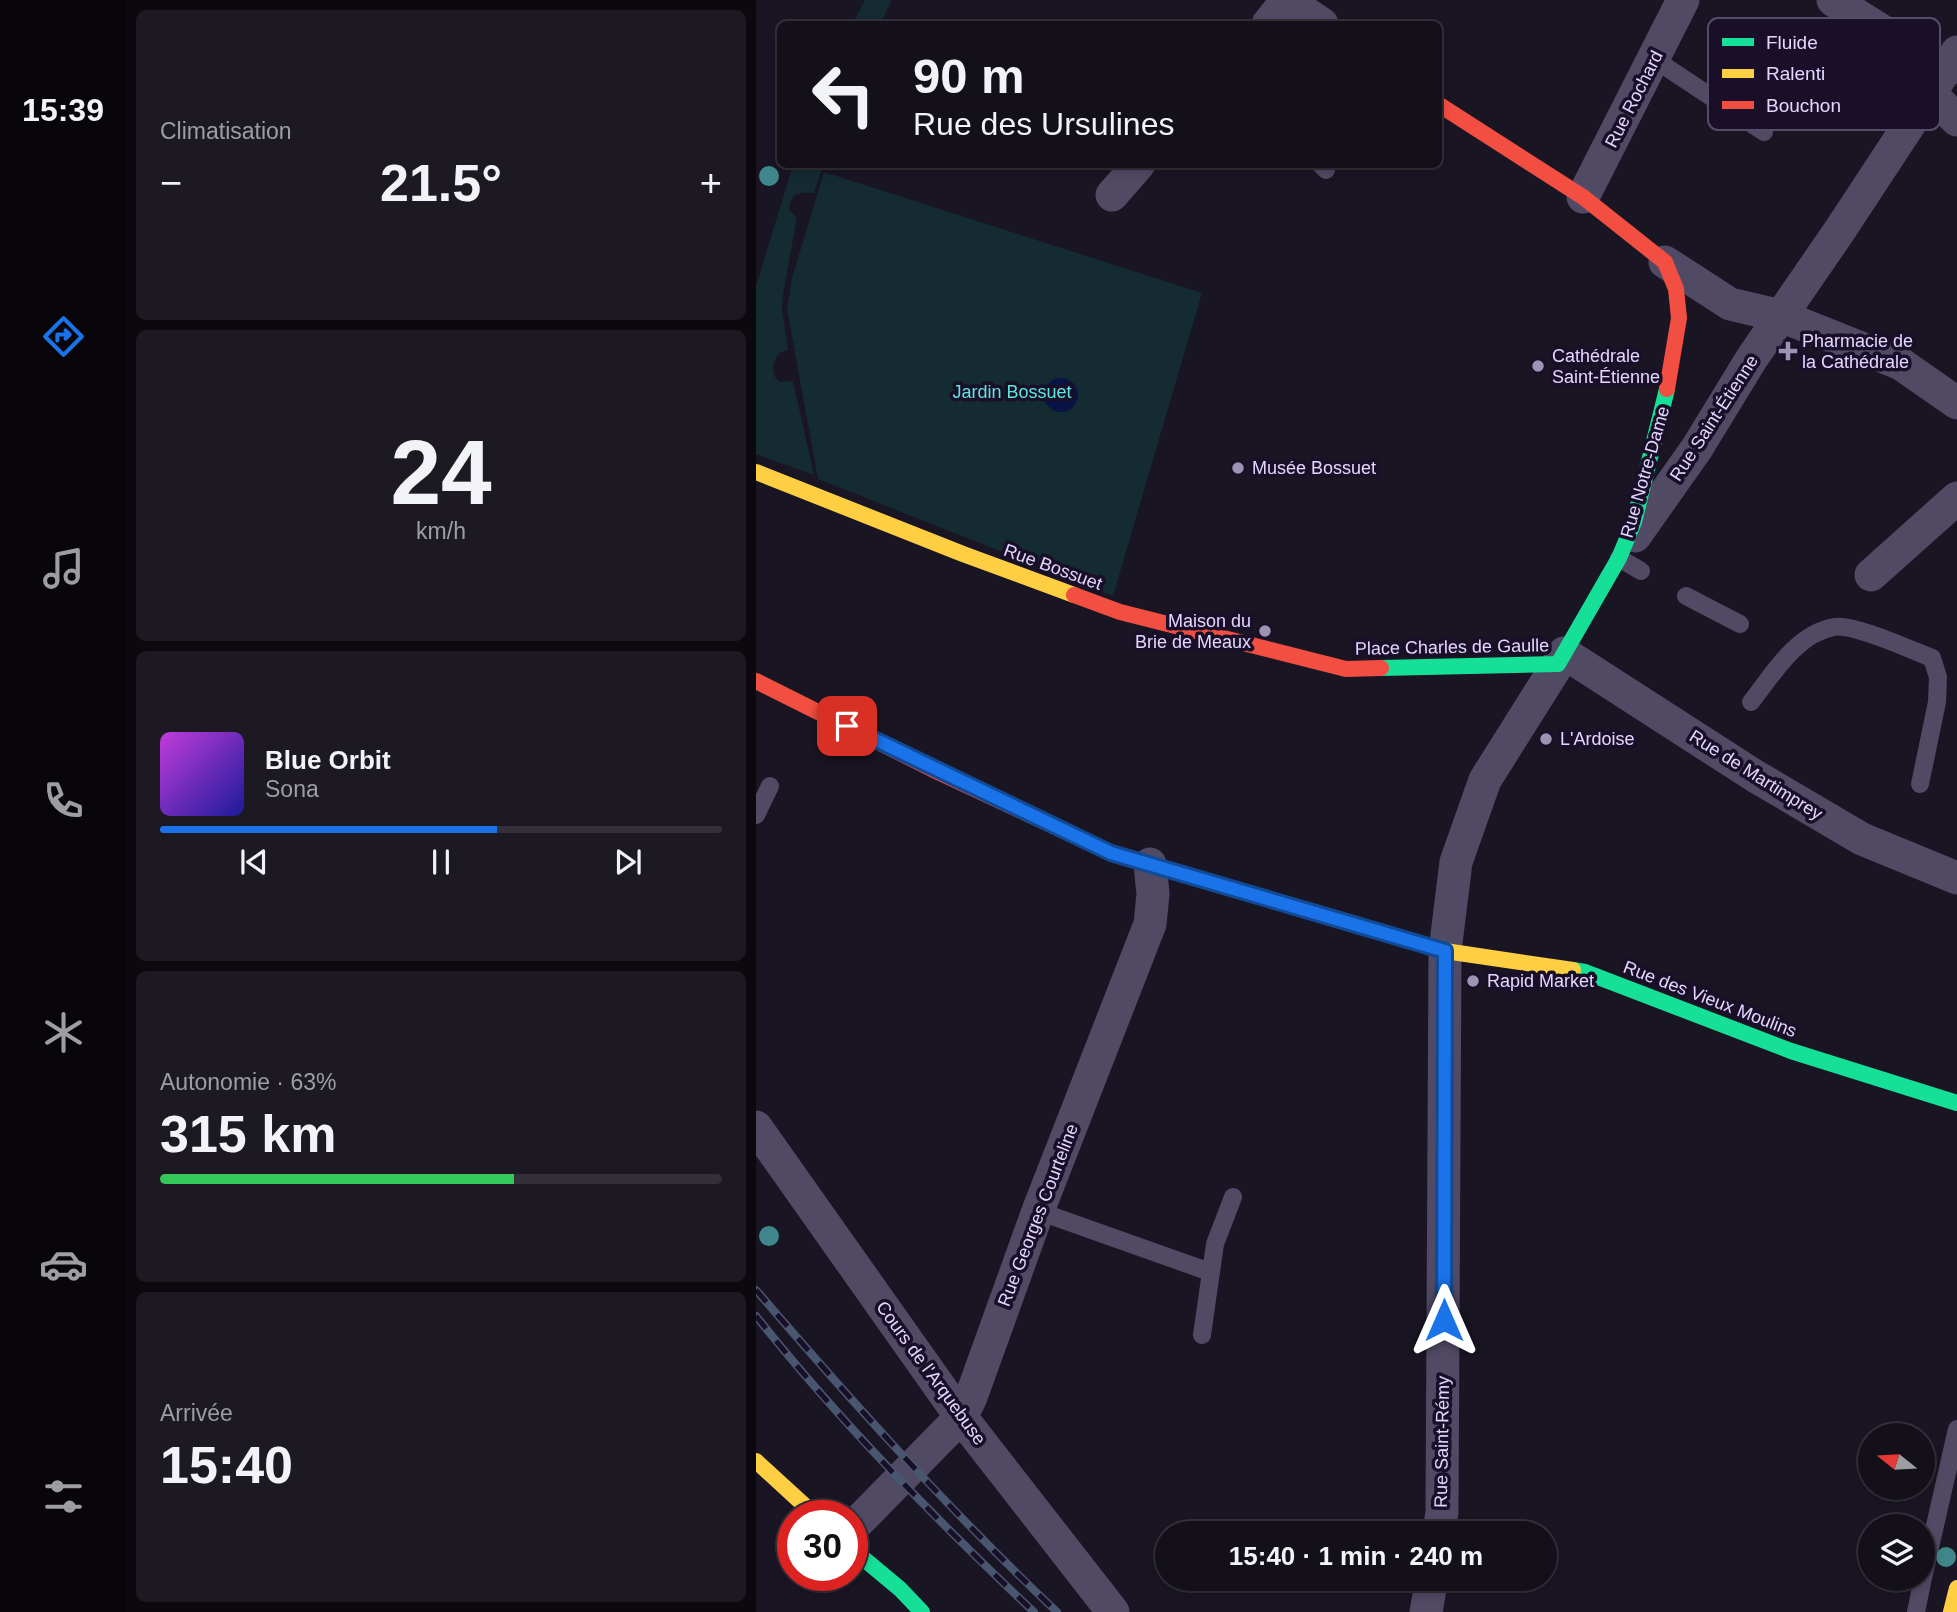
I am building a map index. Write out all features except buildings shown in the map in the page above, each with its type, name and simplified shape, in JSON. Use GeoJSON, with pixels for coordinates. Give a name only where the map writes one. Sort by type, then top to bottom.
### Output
{"type":"FeatureCollection","features":[{"type":"Feature","properties":{"kind":"street"},"geometry":{"type":"LineString","coordinates":[[1270,21],[1286,0],[1318,21]]}},
{"type":"Feature","properties":{"kind":"street","name":"Rue Rochard"},"geometry":{"type":"LineString","coordinates":[[1583,197],[1682,0]]}},
{"type":"Feature","properties":{"kind":"street"},"geometry":{"type":"LineString","coordinates":[[1833,0],[1861,18]]}},
{"type":"Feature","properties":{"kind":"street"},"geometry":{"type":"LineString","coordinates":[[1945,72],[1957,120]]}},
{"type":"Feature","properties":{"kind":"street"},"geometry":{"type":"LineString","coordinates":[[1442,107],[1583,197],[1665,262],[1730,304],[1781,316],[1900,364],[1957,403]]}},
{"type":"Feature","properties":{"kind":"street","name":"Rue Saint-Étienne"},"geometry":{"type":"LineString","coordinates":[[1561,658],[1630,564],[1752,358],[1906,130]]}},
{"type":"Feature","properties":{"kind":"street"},"geometry":{"type":"LineString","coordinates":[[1112,195],[1136,168]]}},
{"type":"Feature","properties":{"kind":"street","name":"Rue Notre-Dame"},"geometry":{"type":"LineString","coordinates":[[1630,564],[1634,522],[1664,409],[1679,318],[1676,289],[1665,262]]}},
{"type":"Feature","properties":{"kind":"street","name":"Rue Bossuet"},"geometry":{"type":"LineString","coordinates":[[756,472],[963,554],[1120,612],[1346,669]]}},
{"type":"Feature","properties":{"kind":"street"},"geometry":{"type":"LineString","coordinates":[[1871,575],[1953,509]]}},
{"type":"Feature","properties":{"kind":"street","name":"Place Charles de Gaulle"},"geometry":{"type":"LineString","coordinates":[[1346,669],[1561,658]]}},
{"type":"Feature","properties":{"kind":"street","name":"Rue de Martimprey"},"geometry":{"type":"LineString","coordinates":[[1561,658],[1722,747],[1862,839],[1957,878]]}},
{"type":"Feature","properties":{"kind":"street","name":"Rue Saint-Rémy"},"geometry":{"type":"LineString","coordinates":[[1440,1521],[1443,1498],[1445,951],[1456,862],[1485,780],[1561,658]]}},
{"type":"Feature","properties":{"kind":"street","name":"Rue des Vieux Moulins"},"geometry":{"type":"LineString","coordinates":[[756,681],[938,772],[1111,853],[1445,951],[1585,972],[1791,1051],[1957,1103]]}},
{"type":"Feature","properties":{"kind":"street","name":"Rue Georges Courteline"},"geometry":{"type":"LineString","coordinates":[[868,1512],[961,1417],[971,1396],[1038,1211],[1150,924],[1153,894],[1150,864]]}},
{"type":"Feature","properties":{"kind":"street","name":"Cours de l'Arquebuse"},"geometry":{"type":"LineString","coordinates":[[756,1127],[961,1417],[1113,1612]]}},
{"type":"Feature","properties":{"kind":"street"},"geometry":{"type":"LineString","coordinates":[[756,1461],[799,1500]]}},
{"type":"Feature","properties":{"kind":"street"},"geometry":{"type":"LineString","coordinates":[[868,1562],[922,1612]]}},
{"type":"Feature","properties":{"kind":"street"},"geometry":{"type":"LineString","coordinates":[[1951,1612],[1957,1588]]}},
{"type":"Feature","properties":{"kind":"street"},"geometry":{"type":"LineString","coordinates":[[1426,1612],[1430,1591]]}},
{"type":"Feature","properties":{"kind":"lane"},"geometry":{"type":"LineString","coordinates":[[1654,59],[1708,95]]}},
{"type":"Feature","properties":{"kind":"lane"},"geometry":{"type":"LineString","coordinates":[[1686,596],[1740,624]]}},
{"type":"Feature","properties":{"kind":"lane"},"geometry":{"type":"LineString","coordinates":[[1751,702],[1780,664],[1807,638],[1835,627],[1850,628],[1932,658],[1938,677],[1937,702],[1920,784]]}},
{"type":"Feature","properties":{"kind":"lane"},"geometry":{"type":"LineString","coordinates":[[756,815],[770,786]]}},
{"type":"Feature","properties":{"kind":"lane"},"geometry":{"type":"LineString","coordinates":[[1202,1335],[1215,1244],[1233,1197]]}},
{"type":"Feature","properties":{"kind":"lane"},"geometry":{"type":"LineString","coordinates":[[1038,1211],[1210,1272]]}},
{"type":"Feature","properties":{"kind":"lane"},"geometry":{"type":"LineString","coordinates":[[1935,1525],[1957,1429]]}},
{"type":"Feature","properties":{"kind":"lane"},"geometry":{"type":"LineString","coordinates":[[1916,1612],[1920,1591]]}},
{"type":"Feature","properties":{"kind":"green space"},"geometry":{"type":"Polygon","coordinates":[[[865,0],[892,0],[882,21],[854,21],[865,0]]]}},
{"type":"Feature","properties":{"kind":"green space"},"geometry":{"type":"Polygon","coordinates":[[[792,168],[822,168],[814,193],[796,195],[791,200],[789,210],[797,218],[782,309],[788,350],[779,353],[773,372],[780,382],[793,381],[814,475],[756,454],[756,286],[792,168]]]}},
{"type":"Feature","properties":{"kind":"green space","name":"Jardin Bossuet"},"geometry":{"type":"Polygon","coordinates":[[[824,172],[1202,293],[1113,596],[818,479],[787,309],[792,278],[824,172]]]}},
{"type":"Feature","properties":{"kind":"shaded area"},"geometry":{"type":"Polygon","coordinates":[[[1061,378],[1073,383],[1078,395],[1073,407],[1061,412],[1049,407],[1044,395],[1049,383],[1061,378]]]}},
{"type":"Feature","properties":{"kind":"railway"},"geometry":{"type":"LineString","coordinates":[[756,1290],[902,1455],[978,1535],[1057,1612]]}},
{"type":"Feature","properties":{"kind":"railway"},"geometry":{"type":"LineString","coordinates":[[756,1316],[821,1394],[890,1469],[1034,1612]]}},
{"type":"Feature","properties":{"kind":"traffic: fast"},"geometry":{"type":"LineString","coordinates":[[1381,668],[1558,664],[1619,558],[1634,522],[1667,389]]}},
{"type":"Feature","properties":{"kind":"traffic: fast"},"geometry":{"type":"LineString","coordinates":[[1573,970],[1585,972],[1791,1051],[1957,1103]]}},
{"type":"Feature","properties":{"kind":"traffic: fast"},"geometry":{"type":"LineString","coordinates":[[868,1562],[922,1612]]}},
{"type":"Feature","properties":{"kind":"traffic: slow"},"geometry":{"type":"LineString","coordinates":[[756,472],[1074,595]]}},
{"type":"Feature","properties":{"kind":"traffic: slow"},"geometry":{"type":"LineString","coordinates":[[1314,912],[1445,951],[1573,970]]}},
{"type":"Feature","properties":{"kind":"traffic: slow"},"geometry":{"type":"LineString","coordinates":[[756,1461],[799,1500]]}},
{"type":"Feature","properties":{"kind":"traffic: slow"},"geometry":{"type":"LineString","coordinates":[[1951,1612],[1957,1588]]}},
{"type":"Feature","properties":{"kind":"traffic: jam"},"geometry":{"type":"LineString","coordinates":[[1442,107],[1583,197],[1665,262],[1676,289],[1679,318],[1667,389]]}},
{"type":"Feature","properties":{"kind":"traffic: jam"},"geometry":{"type":"LineString","coordinates":[[1074,595],[1120,612],[1346,669],[1381,668]]}},
{"type":"Feature","properties":{"kind":"traffic: jam"},"geometry":{"type":"LineString","coordinates":[[756,681],[938,772],[1111,853],[1314,912]]}},
{"type":"Feature","properties":{"kind":"place","name":"Pharmacie de la Cathédrale"},"geometry":{"type":"Point","coordinates":[1788,351]}},
{"type":"Feature","properties":{"kind":"place","name":"Cathédrale Saint-Étienne"},"geometry":{"type":"Point","coordinates":[1538,366]}},
{"type":"Feature","properties":{"kind":"place","name":"Musée Bossuet"},"geometry":{"type":"Point","coordinates":[1238,468]}},
{"type":"Feature","properties":{"kind":"place","name":"Maison du Brie de Meaux"},"geometry":{"type":"Point","coordinates":[1265,631]}},
{"type":"Feature","properties":{"kind":"place","name":"L'Ardoise"},"geometry":{"type":"Point","coordinates":[1546,739]}},
{"type":"Feature","properties":{"kind":"place","name":"Rapid Market"},"geometry":{"type":"Point","coordinates":[1473,981]}},
{"type":"Feature","properties":{"kind":"route"},"geometry":{"type":"LineString","coordinates":[[847,726],[1111,853],[1445,951],[1444,1320]]}}]}
